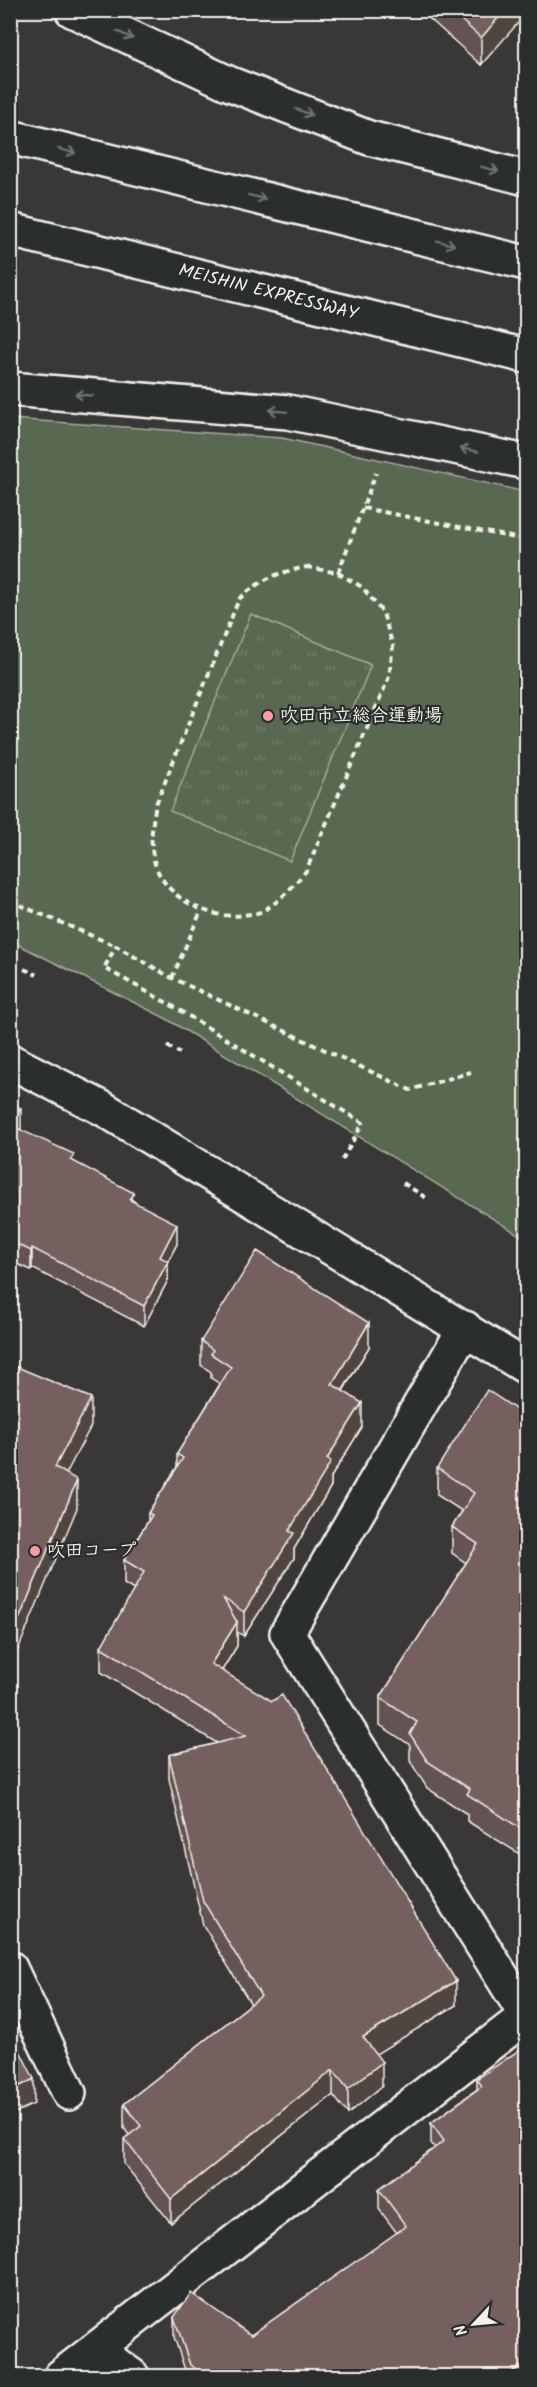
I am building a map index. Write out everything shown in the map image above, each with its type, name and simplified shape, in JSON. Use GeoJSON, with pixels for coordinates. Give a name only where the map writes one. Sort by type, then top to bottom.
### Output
{"type":"FeatureCollection","features":[{"type":"Feature","properties":{"kind":"main road"},"geometry":{"type":"LineString","coordinates":[[72,10],[228,83],[369,138],[526,178]]}},
{"type":"Feature","properties":{"kind":"main road"},"geometry":{"type":"LineString","coordinates":[[10,137],[526,262]]}},
{"type":"Feature","properties":{"kind":"main road","name":"MEISHIN EXPRESSWAY"},"geometry":{"type":"LineString","coordinates":[[10,230],[526,358]]}},
{"type":"Feature","properties":{"kind":"main road"},"geometry":{"type":"LineString","coordinates":[[10,247],[526,358]]}},
{"type":"Feature","properties":{"kind":"main road"},"geometry":{"type":"LineString","coordinates":[[10,389],[288,412],[526,462]]}},
{"type":"Feature","properties":{"kind":"main road"},"geometry":{"type":"LineString","coordinates":[[10,1061],[104,1109],[526,1367]]}},
{"type":"Feature","properties":{"kind":"main road"},"geometry":{"type":"LineString","coordinates":[[61,2376],[526,2016],[287,1633],[465,1328]]}},
{"type":"Feature","properties":{"kind":"main road"},"geometry":{"type":"LineString","coordinates":[[10,1968],[69,2093]]}},
{"type":"Feature","properties":{"kind":"main road"},"geometry":{"type":"LineString","coordinates":[[96,2350],[132,2376]]}},
{"type":"Feature","properties":{"kind":"path"},"geometry":{"type":"LineString","coordinates":[[338,573],[376,473],[387,476]]}},
{"type":"Feature","properties":{"kind":"path"},"geometry":{"type":"LineString","coordinates":[[363,508],[526,540]]}},
{"type":"Feature","properties":{"kind":"path"},"geometry":{"type":"LineString","coordinates":[[307,567],[338,573],[362,587],[383,613],[393,646],[389,677],[306,871],[284,897],[260,913],[230,917],[201,911],[172,891],[156,866],[150,838],[156,804],[239,599],[256,584],[279,572],[307,567]]}},
{"type":"Feature","properties":{"kind":"path"},"geometry":{"type":"LineString","coordinates":[[10,901],[116,946],[171,978],[410,1090],[471,1072]]}},
{"type":"Feature","properties":{"kind":"path"},"geometry":{"type":"LineString","coordinates":[[171,978],[201,911]]}},
{"type":"Feature","properties":{"kind":"path"},"geometry":{"type":"LineString","coordinates":[[116,946],[104,968],[171,1005],[363,1123],[342,1160]]}},
{"type":"Feature","properties":{"kind":"path"},"geometry":{"type":"LineString","coordinates":[[24,969],[38,975]]}},
{"type":"Feature","properties":{"kind":"path"},"geometry":{"type":"LineString","coordinates":[[167,1046],[180,1053]]}},
{"type":"Feature","properties":{"kind":"path"},"geometry":{"type":"LineString","coordinates":[[403,1183],[428,1199]]}},
{"type":"Feature","properties":{"kind":"green space","name":"吹田市立総合運動場"},"geometry":{"type":"Polygon","coordinates":[[[11,419],[282,438],[526,492],[526,1239],[165,1018],[11,941],[11,419]]]}},
{"type":"Feature","properties":{"kind":"green space"},"geometry":{"type":"Polygon","coordinates":[[[251,614],[371,665],[290,861],[170,811],[251,614]]]}},
{"type":"Feature","properties":{"kind":"building"},"geometry":{"type":"Polygon","coordinates":[[[450,10],[505,10],[481,38],[450,10]]]}},
{"type":"Feature","properties":{"kind":"building"},"geometry":{"type":"Polygon","coordinates":[[[10,1104],[21,1108],[12,1126],[74,1154],[71,1160],[134,1193],[130,1200],[177,1224],[160,1257],[168,1261],[144,1306],[32,1248],[31,1251],[10,1241],[10,1104]]]}},
{"type":"Feature","properties":{"kind":"building"},"geometry":{"type":"Polygon","coordinates":[[[257,1251],[369,1323],[332,1384],[362,1403],[327,1459],[331,1462],[289,1531],[294,1533],[244,1612],[223,1598],[237,1622],[211,1664],[272,1701],[282,1695],[456,1981],[363,2037],[382,2062],[348,2089],[333,2070],[171,2199],[124,2139],[141,2126],[124,2104],[261,1996],[203,1901],[169,1755],[246,1736],[101,1647],[144,1572],[124,1560],[152,1515],[148,1513],[183,1458],[177,1454],[231,1367],[211,1354],[213,1350],[201,1341],[257,1251]]]}},
{"type":"Feature","properties":{"kind":"building","name":"吹田コープ"},"geometry":{"type":"Polygon","coordinates":[[[10,1364],[91,1398],[55,1467],[77,1480],[10,1641],[10,1364]]]}},
{"type":"Feature","properties":{"kind":"building"},"geometry":{"type":"Polygon","coordinates":[[[487,1390],[526,1416],[526,1832],[467,1794],[470,1789],[427,1761],[410,1734],[417,1722],[380,1698],[478,1544],[452,1527],[474,1493],[437,1468],[487,1390]]]}},
{"type":"Feature","properties":{"kind":"building"},"geometry":{"type":"Polygon","coordinates":[[[10,2031],[34,2079],[10,2091],[10,2031]]]}},
{"type":"Feature","properties":{"kind":"building"},"geometry":{"type":"Polygon","coordinates":[[[525,2046],[526,2363],[506,2376],[321,2376],[318,2371],[310,2376],[206,2376],[190,2365],[174,2317],[191,2293],[251,2335],[406,2226],[379,2189],[444,2141],[431,2123],[482,2086],[477,2079],[525,2046]]]}},
{"type":"Feature","properties":{"kind":"place","name":"吹田市立総合運動場"},"geometry":{"type":"Point","coordinates":[268,716]}},
{"type":"Feature","properties":{"kind":"place","name":"吹田コープ"},"geometry":{"type":"Point","coordinates":[35,1551]}}]}
